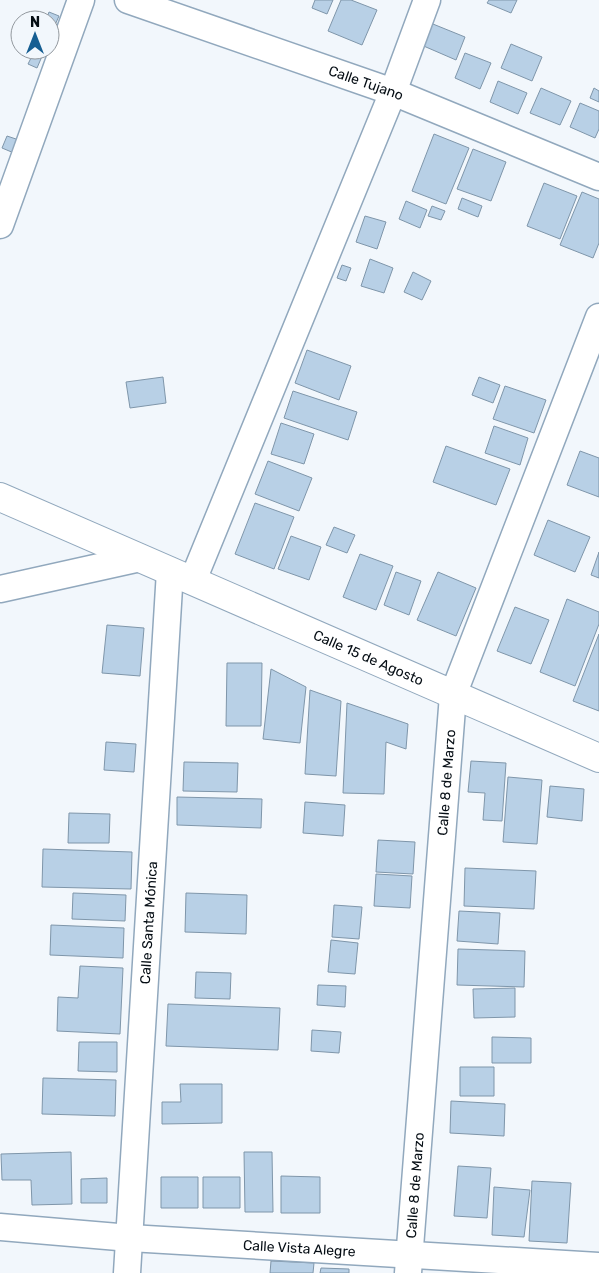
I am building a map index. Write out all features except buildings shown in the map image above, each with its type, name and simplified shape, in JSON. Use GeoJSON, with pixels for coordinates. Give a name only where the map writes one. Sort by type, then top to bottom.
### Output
{"type":"FeatureCollection","features":[{"type":"Feature","properties":{"kind":"street"},"geometry":{"type":"LineString","coordinates":[[0,225],[81,0]]}},
{"type":"Feature","properties":{"kind":"street","name":"Calle Tujano"},"geometry":{"type":"LineString","coordinates":[[128,0],[393,92],[599,177]]}},
{"type":"Feature","properties":{"kind":"street","name":"Calle Santa Mónica"},"geometry":{"type":"LineString","coordinates":[[127,1273],[181,575],[393,92],[427,0]]}},
{"type":"Feature","properties":{"kind":"street","name":"Calle 8 de Marzo"},"geometry":{"type":"LineString","coordinates":[[408,1264],[453,696],[599,317]]}},
{"type":"Feature","properties":{"kind":"street","name":"Calle 15 de Agosto"},"geometry":{"type":"LineString","coordinates":[[0,497],[599,758]]}},
{"type":"Feature","properties":{"kind":"street"},"geometry":{"type":"LineString","coordinates":[[0,588],[140,558]]}},
{"type":"Feature","properties":{"kind":"street","name":"Calle Vista Alegre"},"geometry":{"type":"LineString","coordinates":[[0,1227],[408,1264],[599,1266]]}}]}
